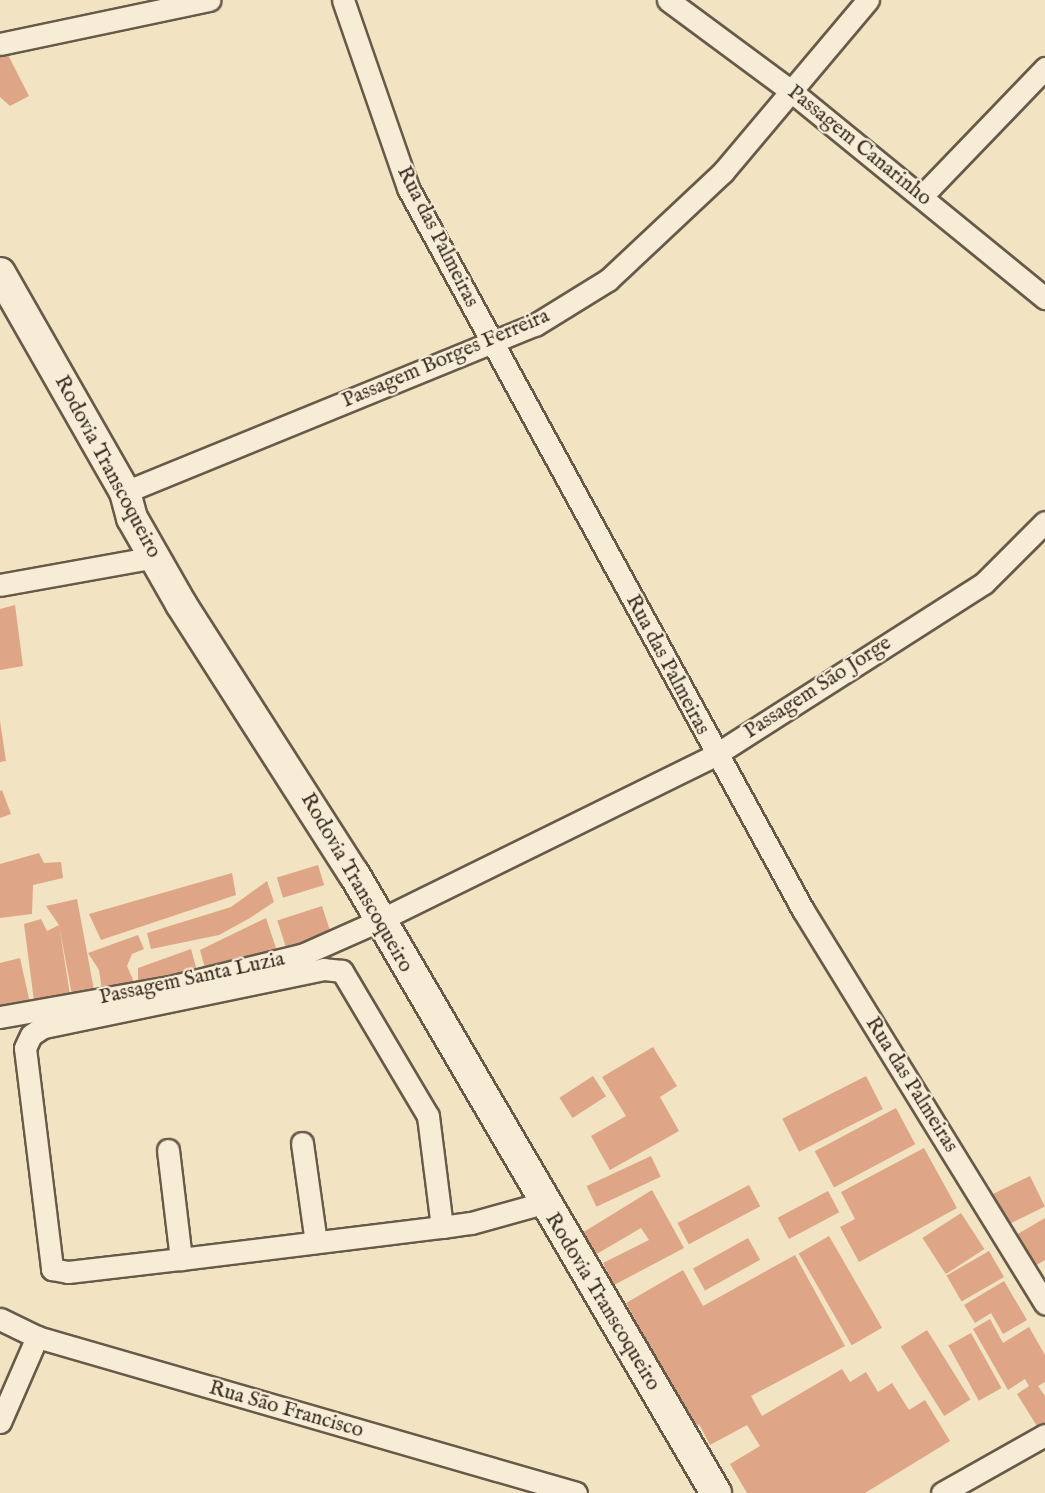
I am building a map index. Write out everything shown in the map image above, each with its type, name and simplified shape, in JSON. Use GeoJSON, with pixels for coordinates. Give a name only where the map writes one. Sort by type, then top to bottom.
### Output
{"type":"FeatureCollection","features":[{"type":"Feature","properties":{"kind":"main road","name":"Rodovia Transcoqueiro"},"geometry":{"type":"LineString","coordinates":[[0,273],[125,492],[132,518],[354,874],[378,921],[716,1493]]}},
{"type":"Feature","properties":{"kind":"street"},"geometry":{"type":"LineString","coordinates":[[0,44],[209,0]]}},
{"type":"Feature","properties":{"kind":"street","name":"Rua das Palmeiras"},"geometry":{"type":"LineString","coordinates":[[343,0],[408,188],[492,344],[715,755],[803,909],[1045,1303]]}},
{"type":"Feature","properties":{"kind":"street","name":"Passagem Canarinho"},"geometry":{"type":"LineString","coordinates":[[668,0],[791,91],[1045,298]]}},
{"type":"Feature","properties":{"kind":"street","name":"Passagem Borges Ferreira"},"geometry":{"type":"LineString","coordinates":[[125,492],[492,344],[608,280],[679,219],[868,0]]}},
{"type":"Feature","properties":{"kind":"street"},"geometry":{"type":"LineString","coordinates":[[922,196],[1045,68]]}},
{"type":"Feature","properties":{"kind":"street","name":"Passagem São Jorge"},"geometry":{"type":"LineString","coordinates":[[378,921],[715,755],[984,583],[1045,522]]}},
{"type":"Feature","properties":{"kind":"street"},"geometry":{"type":"LineString","coordinates":[[0,585],[155,557]]}},
{"type":"Feature","properties":{"kind":"street","name":"Passagem Santa Luzia"},"geometry":{"type":"LineString","coordinates":[[0,1017],[170,987],[304,954],[378,921]]}},
{"type":"Feature","properties":{"kind":"street"},"geometry":{"type":"LineString","coordinates":[[442,1227],[428,1116],[342,971],[324,969],[43,1027],[25,1048],[52,1269],[68,1272],[442,1227],[543,1203]]}},
{"type":"Feature","properties":{"kind":"street"},"geometry":{"type":"LineString","coordinates":[[302,1143],[316,1242]]}},
{"type":"Feature","properties":{"kind":"street"},"geometry":{"type":"LineString","coordinates":[[168,1150],[181,1259]]}},
{"type":"Feature","properties":{"kind":"street","name":"Rua São Francisco"},"geometry":{"type":"LineString","coordinates":[[0,1319],[37,1337],[576,1493]]}},
{"type":"Feature","properties":{"kind":"street"},"geometry":{"type":"LineString","coordinates":[[0,1422],[37,1337]]}},
{"type":"Feature","properties":{"kind":"street"},"geometry":{"type":"LineString","coordinates":[[942,1493],[1045,1435]]}},
{"type":"Feature","properties":{"kind":"building"},"geometry":{"type":"Polygon","coordinates":[[[6,51],[29,96],[10,106],[0,97],[0,54],[6,51]]]}},
{"type":"Feature","properties":{"kind":"building"},"geometry":{"type":"Polygon","coordinates":[[[15,605],[23,666],[0,670],[0,609],[15,605]]]}},
{"type":"Feature","properties":{"kind":"building"},"geometry":{"type":"Polygon","coordinates":[[[0,721],[6,761],[0,762],[0,721]]]}},
{"type":"Feature","properties":{"kind":"building"},"geometry":{"type":"Polygon","coordinates":[[[2,790],[11,814],[0,818],[0,791],[2,790]]]}},
{"type":"Feature","properties":{"kind":"building"},"geometry":{"type":"Polygon","coordinates":[[[39,853],[44,863],[61,862],[63,878],[33,885],[32,914],[0,918],[0,864],[39,853]]]}},
{"type":"Feature","properties":{"kind":"building"},"geometry":{"type":"Polygon","coordinates":[[[318,865],[324,885],[283,898],[277,878],[318,865]]]}},
{"type":"Feature","properties":{"kind":"building"},"geometry":{"type":"Polygon","coordinates":[[[232,873],[236,895],[101,940],[89,914],[232,873]]]}},
{"type":"Feature","properties":{"kind":"building"},"geometry":{"type":"Polygon","coordinates":[[[267,881],[274,902],[250,918],[219,935],[151,949],[147,933],[231,907],[267,881]]]}},
{"type":"Feature","properties":{"kind":"building"},"geometry":{"type":"Polygon","coordinates":[[[77,899],[94,990],[72,995],[59,925],[46,906],[77,899]]]}},
{"type":"Feature","properties":{"kind":"building"},"geometry":{"type":"Polygon","coordinates":[[[322,906],[333,939],[288,954],[277,921],[322,906]]]}},
{"type":"Feature","properties":{"kind":"building"},"geometry":{"type":"Polygon","coordinates":[[[266,918],[278,954],[205,968],[200,950],[266,918]]]}},
{"type":"Feature","properties":{"kind":"building"},"geometry":{"type":"Polygon","coordinates":[[[41,919],[47,931],[59,925],[70,995],[34,1001],[24,924],[41,919]]]}},
{"type":"Feature","properties":{"kind":"building"},"geometry":{"type":"Polygon","coordinates":[[[138,935],[144,949],[132,954],[127,966],[138,991],[102,990],[99,970],[88,953],[138,935]]]}},
{"type":"Feature","properties":{"kind":"building"},"geometry":{"type":"Polygon","coordinates":[[[191,949],[199,978],[138,991],[138,968],[191,949]]]}},
{"type":"Feature","properties":{"kind":"building"},"geometry":{"type":"Polygon","coordinates":[[[20,958],[30,1003],[0,1008],[0,963],[20,958]]]}},
{"type":"Feature","properties":{"kind":"building"},"geometry":{"type":"Polygon","coordinates":[[[653,1047],[677,1086],[660,1097],[679,1131],[610,1170],[591,1136],[626,1116],[602,1077],[653,1047]]]}},
{"type":"Feature","properties":{"kind":"building"},"geometry":{"type":"Polygon","coordinates":[[[593,1076],[606,1096],[573,1118],[559,1098],[593,1076]]]}},
{"type":"Feature","properties":{"kind":"building"},"geometry":{"type":"Polygon","coordinates":[[[866,1076],[883,1109],[799,1152],[782,1119],[866,1076]]]}},
{"type":"Feature","properties":{"kind":"building"},"geometry":{"type":"Polygon","coordinates":[[[896,1108],[915,1144],[834,1187],[815,1151],[896,1108]]]}},
{"type":"Feature","properties":{"kind":"building"},"geometry":{"type":"Polygon","coordinates":[[[924,1148],[957,1208],[859,1262],[840,1227],[855,1219],[841,1192],[924,1148]]]}},
{"type":"Feature","properties":{"kind":"building"},"geometry":{"type":"Polygon","coordinates":[[[651,1156],[661,1177],[596,1207],[587,1186],[651,1156]]]}},
{"type":"Feature","properties":{"kind":"building"},"geometry":{"type":"Polygon","coordinates":[[[1030,1176],[1045,1207],[1006,1225],[991,1195],[1030,1176]]]}},
{"type":"Feature","properties":{"kind":"building"},"geometry":{"type":"Polygon","coordinates":[[[749,1185],[760,1206],[689,1244],[677,1223],[749,1185]]]}},
{"type":"Feature","properties":{"kind":"building"},"geometry":{"type":"Polygon","coordinates":[[[652,1190],[684,1248],[614,1285],[603,1263],[649,1240],[641,1228],[595,1255],[582,1233],[652,1190]]]}},
{"type":"Feature","properties":{"kind":"building"},"geometry":{"type":"Polygon","coordinates":[[[828,1191],[839,1212],[789,1239],[778,1218],[828,1191]]]}},
{"type":"Feature","properties":{"kind":"building"},"geometry":{"type":"Polygon","coordinates":[[[961,1213],[984,1249],[946,1274],[922,1238],[961,1213]]]}},
{"type":"Feature","properties":{"kind":"building"},"geometry":{"type":"Polygon","coordinates":[[[1045,1218],[1045,1260],[1035,1266],[1016,1235],[1045,1218]]]}},
{"type":"Feature","properties":{"kind":"building"},"geometry":{"type":"Polygon","coordinates":[[[829,1236],[882,1328],[852,1345],[799,1254],[829,1236]]]}},
{"type":"Feature","properties":{"kind":"building"},"geometry":{"type":"Polygon","coordinates":[[[748,1238],[760,1260],[705,1290],[693,1269],[748,1238]]]}},
{"type":"Feature","properties":{"kind":"building"},"geometry":{"type":"Polygon","coordinates":[[[989,1251],[1004,1277],[962,1301],[947,1276],[989,1251]]]}},
{"type":"Feature","properties":{"kind":"building"},"geometry":{"type":"Polygon","coordinates":[[[795,1255],[845,1346],[751,1396],[762,1416],[842,1369],[850,1382],[866,1372],[878,1392],[892,1383],[909,1410],[925,1400],[950,1441],[865,1493],[747,1493],[730,1464],[760,1446],[747,1425],[710,1445],[699,1424],[695,1429],[626,1303],[683,1270],[703,1306],[795,1255]]]}},
{"type":"Feature","properties":{"kind":"building"},"geometry":{"type":"Polygon","coordinates":[[[1004,1281],[1027,1320],[1003,1334],[991,1313],[975,1323],[964,1305],[1004,1281]]]}},
{"type":"Feature","properties":{"kind":"building"},"geometry":{"type":"Polygon","coordinates":[[[990,1319],[1003,1343],[1029,1327],[1045,1355],[1045,1382],[1038,1386],[1045,1396],[1045,1428],[1040,1431],[1017,1394],[1029,1386],[1025,1379],[1008,1390],[973,1329],[990,1319]]]}},
{"type":"Feature","properties":{"kind":"building"},"geometry":{"type":"Polygon","coordinates":[[[927,1330],[970,1400],[944,1416],[901,1346],[927,1330]]]}},
{"type":"Feature","properties":{"kind":"building"},"geometry":{"type":"Polygon","coordinates":[[[971,1333],[1002,1388],[979,1401],[948,1346],[971,1333]]]}}]}
